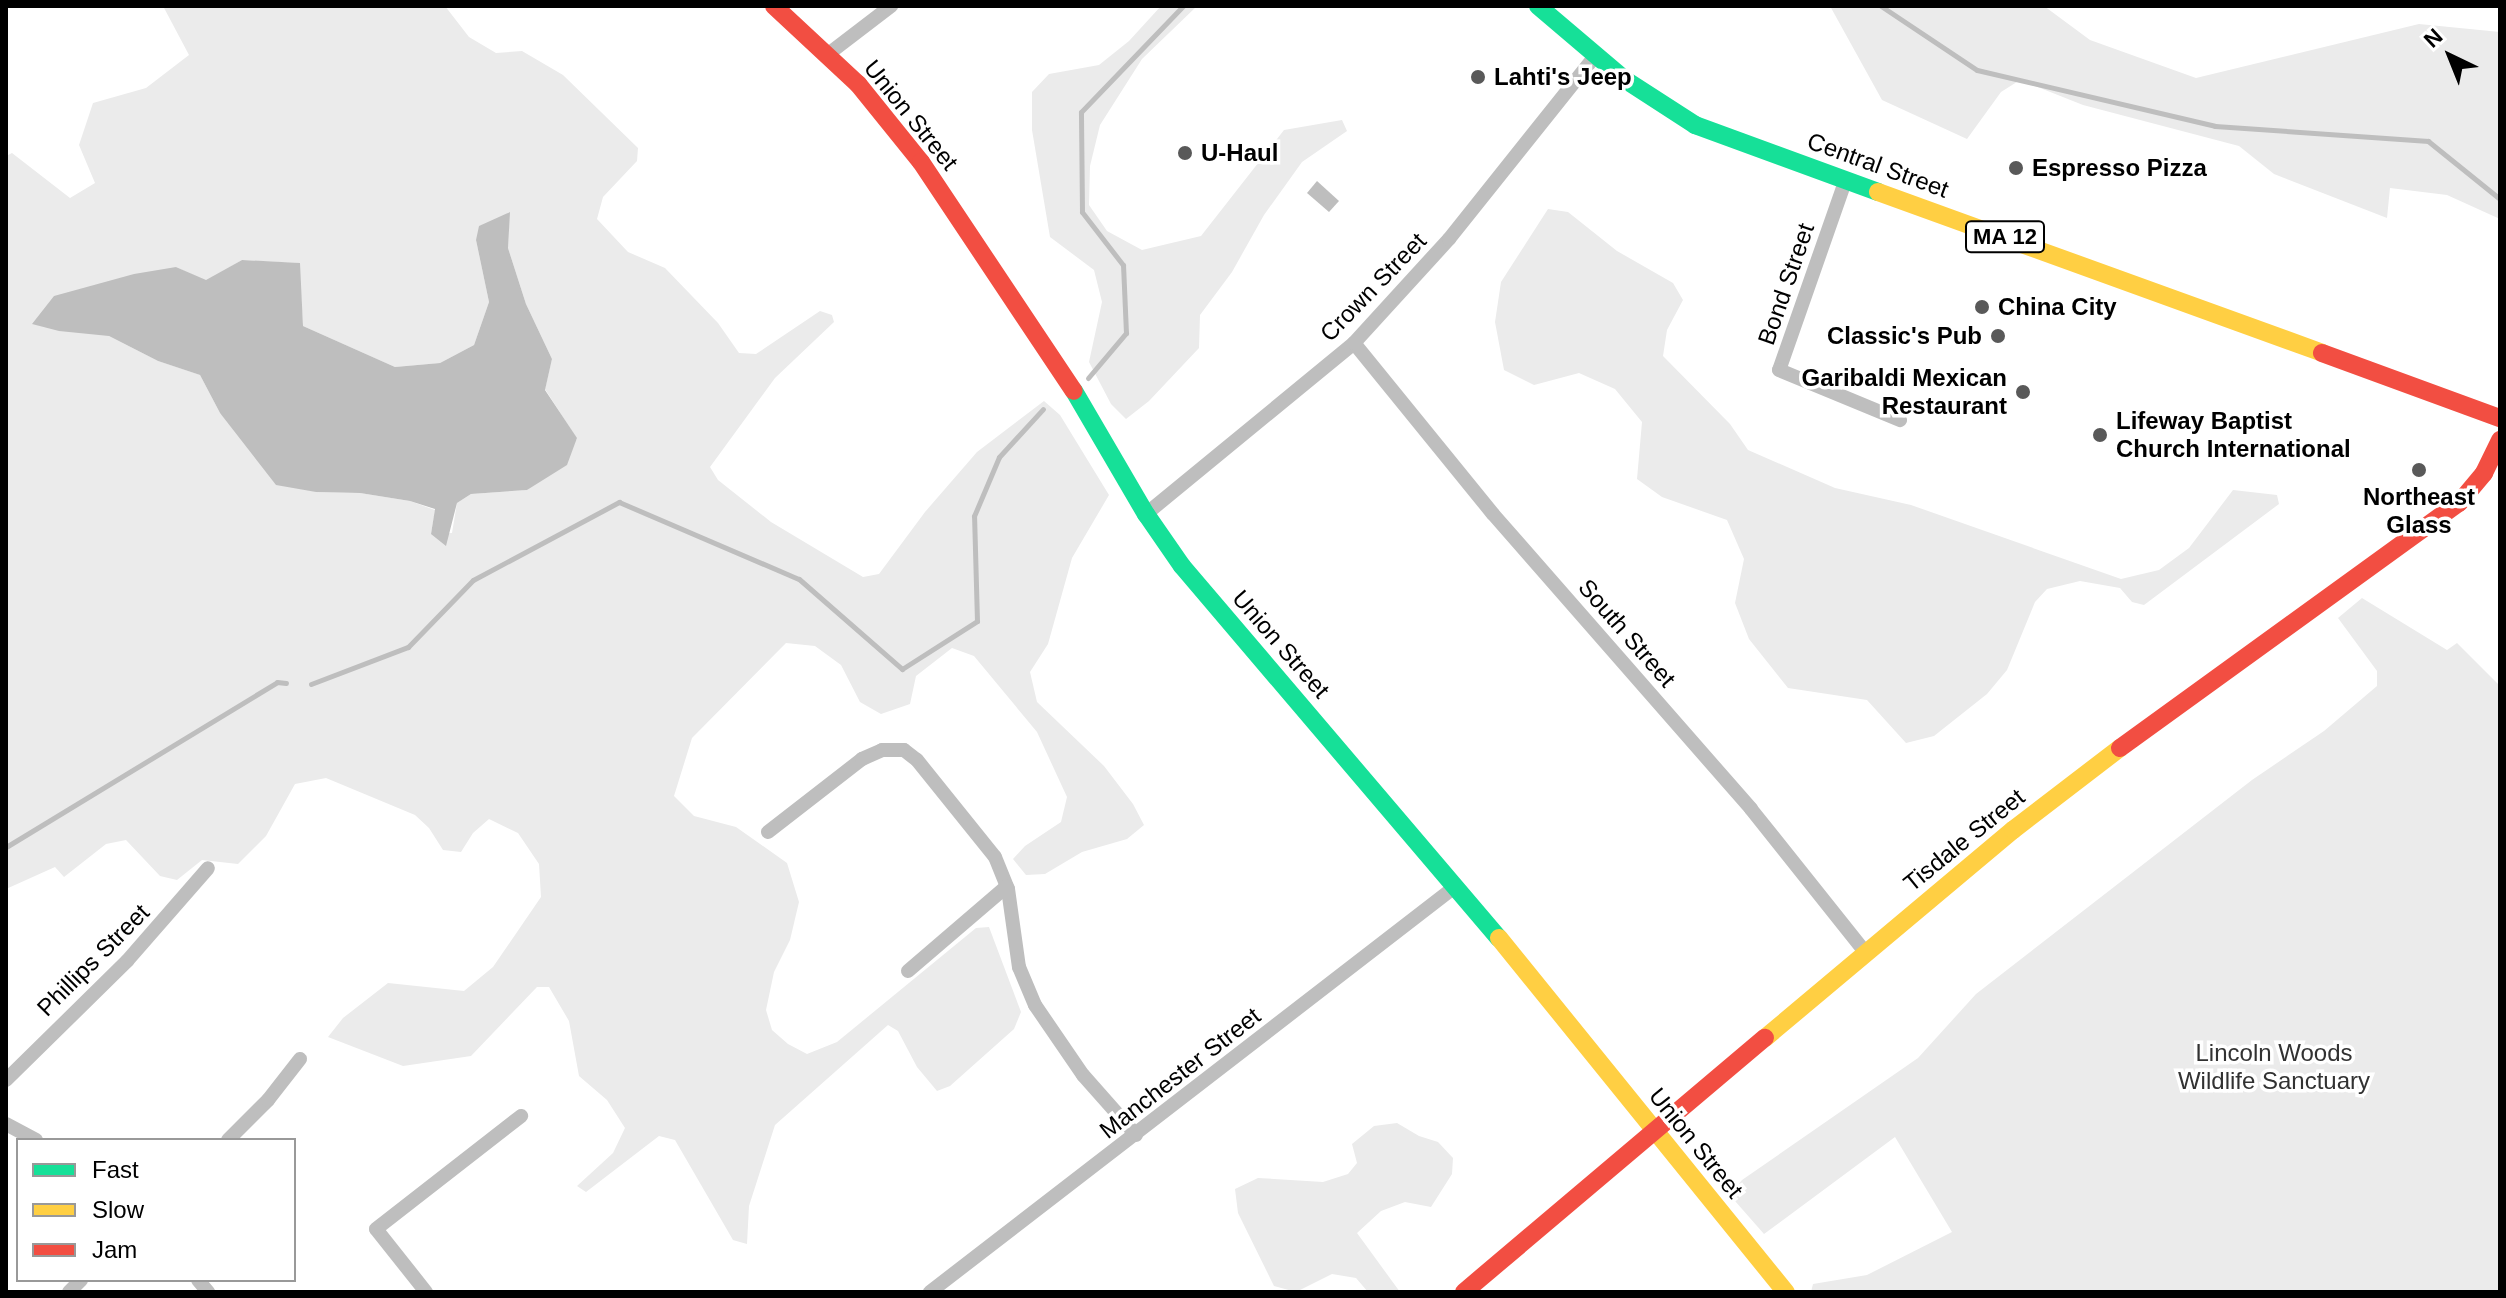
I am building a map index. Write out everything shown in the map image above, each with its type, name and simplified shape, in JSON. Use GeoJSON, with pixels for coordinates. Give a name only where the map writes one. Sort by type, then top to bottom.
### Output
{"type":"FeatureCollection","features":[{"type":"Feature","properties":{"kind":"main road","name":"Union Street"},"geometry":{"type":"LineString","coordinates":[[774,6],[858,84],[930,174],[1060,368],[1146,514],[1224,617],[1456,886],[1786,1292]]}},
{"type":"Feature","properties":{"kind":"main road","name":"Central Street"},"geometry":{"type":"LineString","coordinates":[[1538,6],[1656,102],[1695,125],[2500,418]]}},
{"type":"Feature","properties":{"kind":"main road","name":"Tisdale Street"},"geometry":{"type":"LineString","coordinates":[[1464,1292],[1865,952],[2104,760],[2459,503],[2484,473],[2500,440]]}},
{"type":"Feature","properties":{"kind":"street"},"geometry":{"type":"LineString","coordinates":[[827,55],[891,6]]}},
{"type":"Feature","properties":{"kind":"street","name":"Crown Street"},"geometry":{"type":"LineString","coordinates":[[1146,514],[1354,343],[1440,249],[1596,55]]}},
{"type":"Feature","properties":{"kind":"street","name":"Bond Street"},"geometry":{"type":"LineString","coordinates":[[1846,179],[1779,370],[1900,420]]}},
{"type":"Feature","properties":{"kind":"street","name":"South Street"},"geometry":{"type":"LineString","coordinates":[[1354,343],[1493,514],[1751,809],[1865,952]]}},
{"type":"Feature","properties":{"kind":"street"},"geometry":{"type":"LineString","coordinates":[[768,832],[862,759],[882,750],[904,750],[917,760],[950,796],[995,857],[1007,886],[1019,967],[1035,1005],[1065,1053],[1136,1135]]}},
{"type":"Feature","properties":{"kind":"street","name":"Phillips Street"},"geometry":{"type":"LineString","coordinates":[[6,1080],[127,961],[208,868]]}},
{"type":"Feature","properties":{"kind":"street"},"geometry":{"type":"LineString","coordinates":[[908,971],[1007,886]]}},
{"type":"Feature","properties":{"kind":"street","name":"Manchester Street"},"geometry":{"type":"LineString","coordinates":[[930,1292],[1456,886]]}},
{"type":"Feature","properties":{"kind":"street"},"geometry":{"type":"LineString","coordinates":[[230,1138],[268,1100],[300,1059]]}},
{"type":"Feature","properties":{"kind":"street"},"geometry":{"type":"LineString","coordinates":[[426,1292],[376,1229],[521,1116]]}},
{"type":"Feature","properties":{"kind":"street"},"geometry":{"type":"LineString","coordinates":[[6,1124],[32,1138]]}},
{"type":"Feature","properties":{"kind":"green space"},"geometry":{"type":"Polygon","coordinates":[[[163,6],[445,6],[469,37],[496,53],[522,51],[563,75],[638,148],[637,161],[603,197],[597,219],[628,252],[665,268],[718,323],[739,353],[756,354],[820,311],[832,315],[834,322],[775,378],[710,467],[718,480],[771,522],[863,577],[879,574],[925,512],[977,452],[1044,401],[1060,415],[1109,495],[1072,558],[1048,644],[1030,672],[1037,702],[1104,766],[1133,804],[1144,825],[1127,839],[1082,852],[1045,874],[1026,875],[1013,859],[1025,846],[1061,822],[1067,797],[1037,732],[974,656],[952,648],[916,676],[910,704],[881,714],[860,702],[841,665],[815,646],[786,643],[692,738],[674,796],[694,816],[736,827],[787,863],[799,902],[790,940],[774,972],[766,1010],[772,1030],[788,1044],[807,1054],[837,1042],[976,928],[989,927],[1021,1012],[1014,1029],[950,1086],[937,1091],[917,1067],[898,1031],[888,1025],[775,1125],[749,1206],[747,1244],[733,1240],[675,1140],[659,1136],[586,1192],[577,1186],[613,1153],[625,1128],[607,1100],[579,1076],[569,1021],[549,987],[537,987],[471,1056],[403,1066],[328,1037],[343,1018],[388,983],[464,991],[493,967],[541,897],[539,864],[518,833],[489,819],[473,833],[461,852],[443,850],[429,828],[415,815],[326,778],[295,784],[266,836],[238,864],[202,860],[177,880],[160,876],[126,840],[106,844],[64,877],[55,867],[6,889],[6,156],[12,153],[70,198],[95,183],[79,145],[93,103],[146,88],[189,55],[163,6]],[[509,212],[476,240],[489,302],[474,345],[440,363],[395,367],[303,326],[299,263],[242,260],[206,281],[176,267],[109,336],[158,361],[200,375],[220,413],[316,492],[360,493],[410,501],[435,510],[431,534],[452,533],[457,503],[471,494],[527,490],[577,439],[545,389],[552,359],[526,304],[508,248],[509,212]]]}},
{"type":"Feature","properties":{"kind":"green space"},"geometry":{"type":"Polygon","coordinates":[[[1161,6],[1197,6],[1142,59],[1100,125],[1090,166],[1089,205],[1107,231],[1142,250],[1201,236],[1284,130],[1342,120],[1347,131],[1302,162],[1264,215],[1232,272],[1200,315],[1199,348],[1149,401],[1126,419],[1111,404],[1089,362],[1102,302],[1094,270],[1050,237],[1032,130],[1032,92],[1049,74],[1099,65],[1129,41],[1161,6]]]}},
{"type":"Feature","properties":{"kind":"green space"},"geometry":{"type":"Polygon","coordinates":[[[1830,6],[2044,6],[2090,40],[2196,78],[2419,24],[2500,32],[2500,219],[2447,195],[2390,188],[2387,218],[2274,174],[2239,146],[2083,105],[2020,80],[2001,92],[1967,139],[1882,100],[1830,6]]]}},
{"type":"Feature","properties":{"kind":"green space"},"geometry":{"type":"Polygon","coordinates":[[[1548,209],[1568,212],[1617,251],[1673,283],[1683,300],[1667,330],[1663,356],[1730,424],[1748,450],[1835,488],[1911,505],[2121,579],[2159,570],[2189,548],[2233,490],[2277,495],[2279,504],[2144,605],[2132,602],[2120,588],[2080,581],[2047,589],[2035,602],[2007,670],[1987,694],[1934,736],[1906,743],[1867,700],[1788,688],[1749,639],[1735,603],[1744,559],[1727,520],[1662,497],[1637,479],[1642,422],[1615,389],[1579,373],[1534,385],[1504,370],[1495,322],[1501,282],[1548,209]]]}},
{"type":"Feature","properties":{"kind":"green space","name":"Lincoln Woods Wildlife Sanctuary"},"geometry":{"type":"Polygon","coordinates":[[[2362,598],[2447,650],[2457,643],[2500,686],[2500,1292],[1811,1292],[1813,1284],[1867,1275],[1952,1232],[1895,1137],[1764,1234],[1735,1201],[1732,1192],[1742,1180],[1918,1058],[1976,994],[2252,780],[2324,731],[2377,686],[2377,671],[2338,618],[2362,598]]]}},
{"type":"Feature","properties":{"kind":"green space"},"geometry":{"type":"Polygon","coordinates":[[[1397,1123],[1419,1136],[1438,1142],[1453,1158],[1452,1174],[1431,1207],[1405,1202],[1381,1211],[1357,1233],[1400,1292],[1368,1292],[1356,1278],[1332,1274],[1296,1292],[1274,1286],[1238,1213],[1235,1189],[1258,1178],[1323,1182],[1348,1174],[1357,1163],[1352,1144],[1374,1126],[1397,1123]]]}},
{"type":"Feature","properties":{"kind":"shaded area"},"geometry":{"type":"Polygon","coordinates":[[[1317,181],[1339,201],[1329,212],[1307,193],[1317,181]]]}},
{"type":"Feature","properties":{"kind":"shaded area"},"geometry":{"type":"Polygon","coordinates":[[[510,212],[508,248],[526,304],[552,359],[545,390],[577,438],[567,465],[527,490],[471,494],[457,503],[446,546],[431,534],[435,509],[410,501],[360,493],[316,492],[276,485],[220,413],[200,375],[158,361],[109,336],[59,331],[32,324],[54,296],[134,274],[176,267],[206,280],[242,260],[300,263],[303,326],[395,367],[440,363],[474,345],[489,302],[476,240],[479,226],[510,212]]]}},
{"type":"Feature","properties":{"kind":"waterway"},"geometry":{"type":"LineString","coordinates":[[1088,378],[1126,333],[1123,265],[1082,212],[1081,112],[1183,6]]}},
{"type":"Feature","properties":{"kind":"waterway"},"geometry":{"type":"LineString","coordinates":[[1881,6],[1977,70],[2215,126],[2428,141],[2500,199]]}},
{"type":"Feature","properties":{"kind":"waterway"},"geometry":{"type":"LineString","coordinates":[[311,684],[408,647],[473,580],[619,502],[799,579],[902,669],[977,621],[974,516],[999,457],[1043,409]]}},
{"type":"Feature","properties":{"kind":"waterway"},"geometry":{"type":"LineString","coordinates":[[6,847],[277,682],[286,683]]}},
{"type":"Feature","properties":{"kind":"traffic: fast"},"geometry":{"type":"LineString","coordinates":[[1538,6],[1624,79],[1695,125],[1878,192]]}},
{"type":"Feature","properties":{"kind":"traffic: fast"},"geometry":{"type":"LineString","coordinates":[[1074,391],[1146,514],[1182,566],[1499,938]]}},
{"type":"Feature","properties":{"kind":"traffic: slow"},"geometry":{"type":"LineString","coordinates":[[1878,192],[2322,353]]}},
{"type":"Feature","properties":{"kind":"traffic: slow"},"geometry":{"type":"LineString","coordinates":[[1765,1038],[2013,830],[2120,748]]}},
{"type":"Feature","properties":{"kind":"traffic: slow"},"geometry":{"type":"LineString","coordinates":[[1499,938],[1786,1292]]}},
{"type":"Feature","properties":{"kind":"traffic: jam"},"geometry":{"type":"LineString","coordinates":[[774,6],[858,84],[921,162],[1074,391]]}},
{"type":"Feature","properties":{"kind":"traffic: jam"},"geometry":{"type":"LineString","coordinates":[[2322,353],[2500,418]]}},
{"type":"Feature","properties":{"kind":"traffic: jam"},"geometry":{"type":"LineString","coordinates":[[2120,748],[2459,503],[2484,473],[2500,440]]}},
{"type":"Feature","properties":{"kind":"traffic: jam"},"geometry":{"type":"LineString","coordinates":[[1464,1292],[1765,1038]]}},
{"type":"Feature","properties":{"kind":"place","name":"Lahti's Jeep"},"geometry":{"type":"Point","coordinates":[1478,77]}},
{"type":"Feature","properties":{"kind":"place","name":"U-Haul"},"geometry":{"type":"Point","coordinates":[1185,153]}},
{"type":"Feature","properties":{"kind":"place","name":"Espresso Pizza"},"geometry":{"type":"Point","coordinates":[2016,168]}},
{"type":"Feature","properties":{"kind":"place","name":"China City"},"geometry":{"type":"Point","coordinates":[1982,307]}},
{"type":"Feature","properties":{"kind":"place","name":"Classic's Pub"},"geometry":{"type":"Point","coordinates":[1998,336]}},
{"type":"Feature","properties":{"kind":"place","name":"Garibaldi Mexican Restaurant"},"geometry":{"type":"Point","coordinates":[2023,392]}},
{"type":"Feature","properties":{"kind":"place","name":"Lifeway Baptist Church International"},"geometry":{"type":"Point","coordinates":[2100,435]}},
{"type":"Feature","properties":{"kind":"place","name":"Northeast Glass"},"geometry":{"type":"Point","coordinates":[2419,470]}}]}
